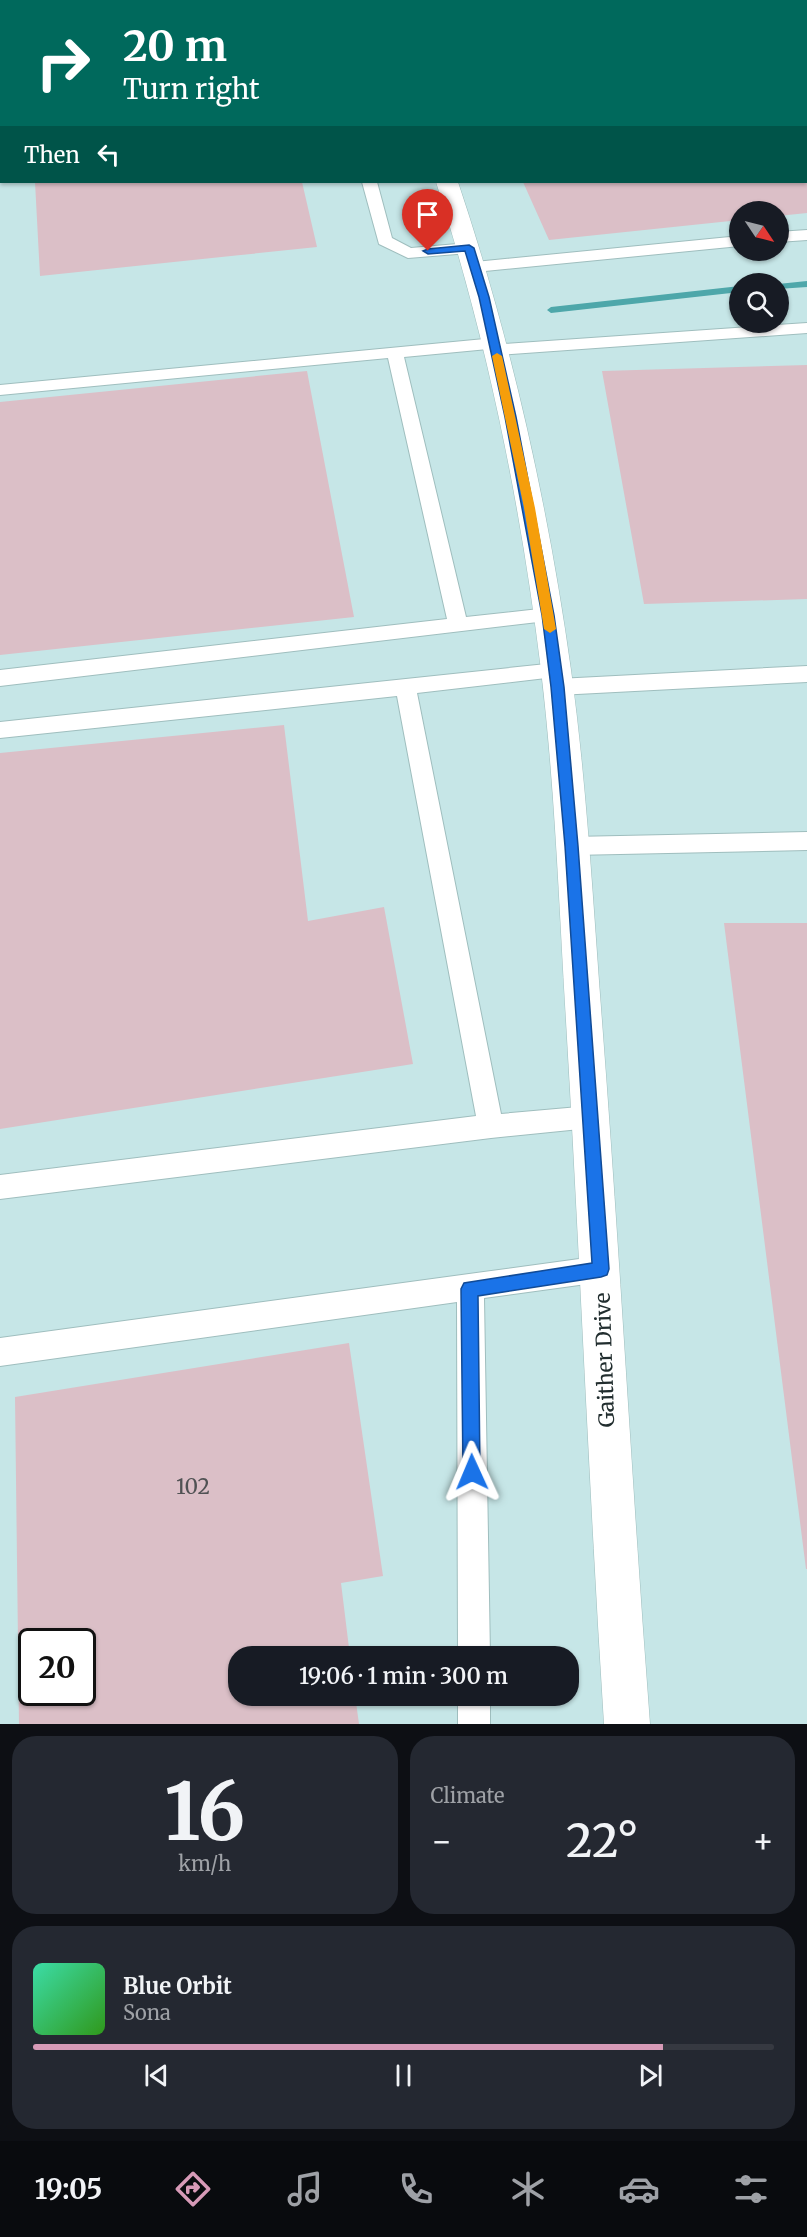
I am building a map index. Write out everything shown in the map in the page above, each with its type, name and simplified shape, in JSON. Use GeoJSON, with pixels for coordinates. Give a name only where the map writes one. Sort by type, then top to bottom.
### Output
{"type":"FeatureCollection","features":[{"type":"Feature","properties":{"kind":"street","name":"Gaither Drive"},"geometry":{"type":"LineString","coordinates":[[447,183],[472,257],[495,347],[530,508],[557,679],[572,846],[601,1269],[609,1466],[627,1724]]}},
{"type":"Feature","properties":{"kind":"lane"},"geometry":{"type":"LineString","coordinates":[[369,183],[385,241],[408,253],[472,257],[729,242]]}},
{"type":"Feature","properties":{"kind":"lane"},"geometry":{"type":"LineString","coordinates":[[789,236],[807,235]]}},
{"type":"Feature","properties":{"kind":"lane"},"geometry":{"type":"LineString","coordinates":[[0,390],[395,353],[807,328]]}},
{"type":"Feature","properties":{"kind":"lane"},"geometry":{"type":"LineString","coordinates":[[395,353],[458,625]]}},
{"type":"Feature","properties":{"kind":"lane"},"geometry":{"type":"LineString","coordinates":[[0,678],[548,615]]}},
{"type":"Feature","properties":{"kind":"lane"},"geometry":{"type":"LineString","coordinates":[[0,730],[405,688],[557,679],[807,674]]}},
{"type":"Feature","properties":{"kind":"lane"},"geometry":{"type":"LineString","coordinates":[[405,688],[491,1126]]}},
{"type":"Feature","properties":{"kind":"lane"},"geometry":{"type":"LineString","coordinates":[[572,846],[807,841]]}},
{"type":"Feature","properties":{"kind":"lane"},"geometry":{"type":"LineString","coordinates":[[0,1187],[491,1126],[590,1117]]}},
{"type":"Feature","properties":{"kind":"lane"},"geometry":{"type":"LineString","coordinates":[[0,1352],[470,1289],[601,1269]]}},
{"type":"Feature","properties":{"kind":"lane"},"geometry":{"type":"LineString","coordinates":[[470,1289],[474,1646]]}},
{"type":"Feature","properties":{"kind":"lane"},"geometry":{"type":"LineString","coordinates":[[474,1706],[474,1724]]}},
{"type":"Feature","properties":{"kind":"building"},"geometry":{"type":"Polygon","coordinates":[[[35,183],[302,183],[317,247],[40,276],[35,183]]]}},
{"type":"Feature","properties":{"kind":"building"},"geometry":{"type":"Polygon","coordinates":[[[523,183],[807,183],[807,213],[789,215],[789,201],[729,201],[729,221],[549,240],[523,183]]]}},
{"type":"Feature","properties":{"kind":"building"},"geometry":{"type":"Polygon","coordinates":[[[807,365],[807,599],[644,604],[602,371],[807,365]]]}},
{"type":"Feature","properties":{"kind":"building"},"geometry":{"type":"Polygon","coordinates":[[[307,371],[354,617],[0,655],[0,402],[307,371]]]}},
{"type":"Feature","properties":{"kind":"building"},"geometry":{"type":"Polygon","coordinates":[[[284,725],[308,921],[384,907],[413,1064],[0,1129],[0,753],[284,725]]]}},
{"type":"Feature","properties":{"kind":"building"},"geometry":{"type":"Polygon","coordinates":[[[724,923],[807,923],[807,1569],[806,1569],[724,923]]]}},
{"type":"Feature","properties":{"kind":"building"},"geometry":{"type":"Polygon","coordinates":[[[349,1343],[383,1576],[341,1583],[349,1646],[228,1646],[228,1706],[357,1706],[359,1724],[19,1724],[19,1706],[96,1706],[96,1628],[18,1628],[18,1642],[15,1397],[349,1343]]]}},
{"type":"Feature","properties":{"kind":"waterway"},"geometry":{"type":"LineString","coordinates":[[789,285],[807,284]]}},
{"type":"Feature","properties":{"kind":"waterway"},"geometry":{"type":"LineString","coordinates":[[551,310],[729,290]]}},
{"type":"Feature","properties":{"kind":"slow traffic"},"geometry":{"type":"LineString","coordinates":[[497,356],[530,508],[550,629]]}},
{"type":"Feature","properties":{"kind":"route"},"geometry":{"type":"LineString","coordinates":[[428,251],[469,248],[484,297],[530,508],[558,687],[572,846],[601,1269],[470,1289],[472,1472]]}}]}
